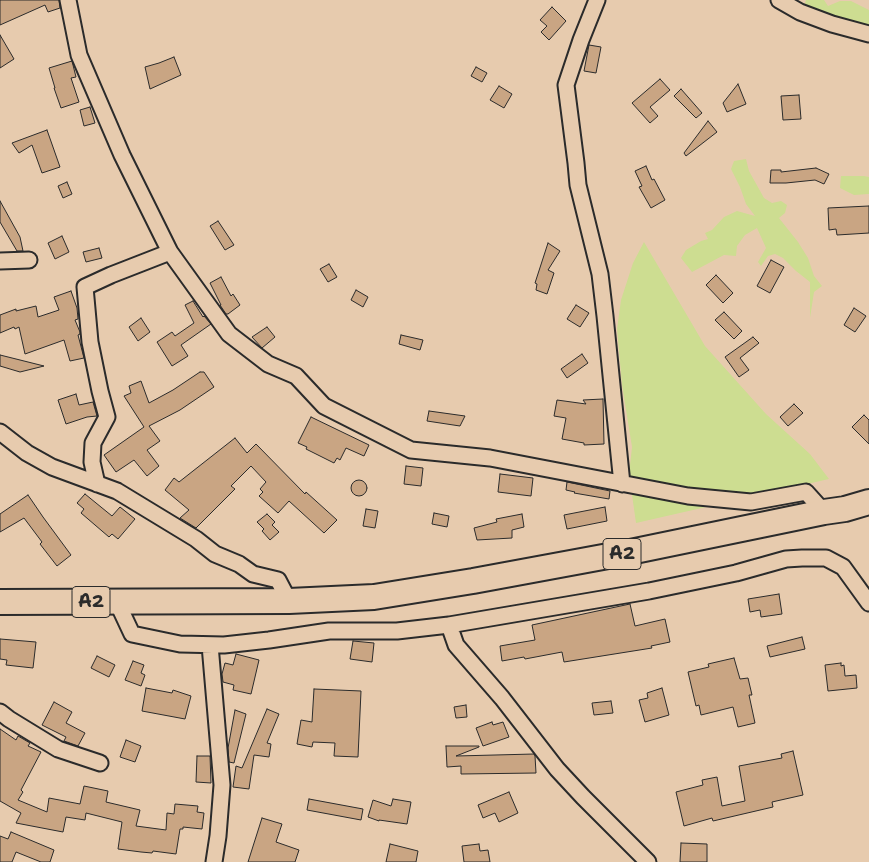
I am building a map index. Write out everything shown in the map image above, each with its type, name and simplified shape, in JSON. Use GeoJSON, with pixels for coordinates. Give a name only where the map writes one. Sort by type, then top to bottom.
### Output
{"type":"FeatureCollection","features":[{"type":"Feature","properties":{"kind":"main road","name":"A2"},"geometry":{"type":"LineString","coordinates":[[0,602],[289,601],[374,597],[473,582],[666,545],[869,502]]}},
{"type":"Feature","properties":{"kind":"street"},"geometry":{"type":"LineString","coordinates":[[68,0],[79,55],[122,154],[170,252],[229,334],[268,364],[296,376],[324,406],[411,450],[490,458],[688,496],[751,502],[806,492],[824,512]]}},
{"type":"Feature","properties":{"kind":"street"},"geometry":{"type":"LineString","coordinates":[[597,0],[566,85],[578,185],[600,274],[622,484]]}},
{"type":"Feature","properties":{"kind":"street"},"geometry":{"type":"LineString","coordinates":[[779,0],[800,12],[832,24],[869,34]]}},
{"type":"Feature","properties":{"kind":"street"},"geometry":{"type":"LineString","coordinates":[[97,484],[92,462],[93,443],[107,417],[90,342],[86,287],[170,252]]}},
{"type":"Feature","properties":{"kind":"street"},"geometry":{"type":"LineString","coordinates":[[0,261],[29,260]]}},
{"type":"Feature","properties":{"kind":"street"},"geometry":{"type":"LineString","coordinates":[[0,432],[27,453],[52,467],[117,491],[196,539],[215,554],[239,564],[253,574],[278,580],[289,601]]}},
{"type":"Feature","properties":{"kind":"street"},"geometry":{"type":"LineString","coordinates":[[117,602],[131,641],[210,645],[269,640],[329,630],[397,630],[449,625],[649,591],[736,573],[786,559],[826,558],[843,567],[869,603]]}},
{"type":"Feature","properties":{"kind":"street"},"geometry":{"type":"LineString","coordinates":[[449,625],[456,645],[502,698],[557,769],[648,862]]}},
{"type":"Feature","properties":{"kind":"street"},"geometry":{"type":"LineString","coordinates":[[210,645],[222,785],[214,862]]}},
{"type":"Feature","properties":{"kind":"street"},"geometry":{"type":"LineString","coordinates":[[0,712],[58,749],[100,763]]}},
{"type":"Feature","properties":{"kind":"green space"},"geometry":{"type":"Polygon","coordinates":[[[806,0],[824,0],[828,6],[840,1],[851,1],[869,10],[869,33],[811,15],[805,3],[806,0]]]}},
{"type":"Feature","properties":{"kind":"green space"},"geometry":{"type":"Polygon","coordinates":[[[746,159],[749,171],[764,198],[772,203],[781,201],[787,205],[785,213],[779,218],[798,242],[808,258],[814,276],[822,286],[814,292],[810,318],[810,282],[783,258],[775,254],[768,256],[761,266],[758,262],[766,248],[757,228],[745,235],[737,246],[736,256],[724,255],[692,272],[681,258],[686,250],[708,239],[705,233],[712,230],[724,217],[737,211],[755,216],[746,204],[731,169],[734,161],[746,159]]]}},
{"type":"Feature","properties":{"kind":"green space"},"geometry":{"type":"Polygon","coordinates":[[[841,176],[869,177],[869,194],[854,195],[840,188],[841,176]]]}},
{"type":"Feature","properties":{"kind":"green space"},"geometry":{"type":"Polygon","coordinates":[[[644,242],[705,346],[766,414],[810,454],[829,479],[636,523],[629,474],[632,447],[622,385],[617,329],[621,300],[633,263],[644,242]]]}},
{"type":"Feature","properties":{"kind":"building"},"geometry":{"type":"Polygon","coordinates":[[[0,0],[59,0],[60,8],[48,12],[45,5],[0,25],[0,0]]]}},
{"type":"Feature","properties":{"kind":"building"},"geometry":{"type":"Polygon","coordinates":[[[552,7],[566,21],[549,40],[541,32],[547,26],[540,20],[552,7]]]}},
{"type":"Feature","properties":{"kind":"building"},"geometry":{"type":"Polygon","coordinates":[[[0,35],[14,59],[0,68],[0,35]]]}},
{"type":"Feature","properties":{"kind":"building"},"geometry":{"type":"Polygon","coordinates":[[[589,45],[601,47],[596,73],[584,71],[589,45]]]}},
{"type":"Feature","properties":{"kind":"building"},"geometry":{"type":"Polygon","coordinates":[[[174,57],[181,75],[150,89],[145,67],[174,57]]]}},
{"type":"Feature","properties":{"kind":"building"},"geometry":{"type":"Polygon","coordinates":[[[72,61],[76,77],[71,78],[79,102],[61,108],[49,68],[72,61]]]}},
{"type":"Feature","properties":{"kind":"building"},"geometry":{"type":"Polygon","coordinates":[[[476,67],[487,73],[482,82],[471,76],[476,67]]]}},
{"type":"Feature","properties":{"kind":"building"},"geometry":{"type":"Polygon","coordinates":[[[660,79],[670,90],[650,107],[658,116],[650,123],[632,103],[660,79]]]}},
{"type":"Feature","properties":{"kind":"building"},"geometry":{"type":"Polygon","coordinates":[[[738,84],[746,104],[727,112],[723,103],[738,84]]]}},
{"type":"Feature","properties":{"kind":"building"},"geometry":{"type":"Polygon","coordinates":[[[499,86],[512,94],[504,108],[490,100],[499,86]]]}},
{"type":"Feature","properties":{"kind":"building"},"geometry":{"type":"Polygon","coordinates":[[[681,89],[702,113],[696,118],[674,96],[681,89]]]}},
{"type":"Feature","properties":{"kind":"building"},"geometry":{"type":"Polygon","coordinates":[[[799,95],[801,119],[783,120],[781,96],[799,95]]]}},
{"type":"Feature","properties":{"kind":"building"},"geometry":{"type":"Polygon","coordinates":[[[90,107],[95,123],[84,126],[80,110],[90,107]]]}},
{"type":"Feature","properties":{"kind":"building"},"geometry":{"type":"Polygon","coordinates":[[[708,121],[717,132],[686,156],[684,153],[708,121]]]}},
{"type":"Feature","properties":{"kind":"building"},"geometry":{"type":"Polygon","coordinates":[[[47,130],[60,167],[42,173],[32,145],[19,153],[12,143],[47,130]]]}},
{"type":"Feature","properties":{"kind":"building"},"geometry":{"type":"Polygon","coordinates":[[[646,166],[652,180],[654,179],[665,200],[651,208],[639,187],[642,186],[635,171],[646,166]]]}},
{"type":"Feature","properties":{"kind":"building"},"geometry":{"type":"Polygon","coordinates":[[[816,168],[829,174],[824,184],[815,180],[770,183],[771,170],[781,170],[781,172],[816,168]]]}},
{"type":"Feature","properties":{"kind":"building"},"geometry":{"type":"Polygon","coordinates":[[[67,182],[72,194],[63,198],[58,186],[67,182]]]}},
{"type":"Feature","properties":{"kind":"building"},"geometry":{"type":"Polygon","coordinates":[[[0,201],[20,237],[23,251],[17,251],[0,222],[0,201]]]}},
{"type":"Feature","properties":{"kind":"building"},"geometry":{"type":"Polygon","coordinates":[[[869,206],[869,233],[837,235],[836,229],[829,230],[828,208],[869,206]]]}},
{"type":"Feature","properties":{"kind":"building"},"geometry":{"type":"Polygon","coordinates":[[[218,221],[234,245],[225,250],[210,226],[218,221]]]}},
{"type":"Feature","properties":{"kind":"building"},"geometry":{"type":"Polygon","coordinates":[[[62,236],[69,252],[55,259],[48,243],[62,236]]]}},
{"type":"Feature","properties":{"kind":"building"},"geometry":{"type":"Polygon","coordinates":[[[548,243],[560,251],[548,270],[554,273],[547,294],[536,290],[537,284],[535,283],[548,243]]]}},
{"type":"Feature","properties":{"kind":"building"},"geometry":{"type":"Polygon","coordinates":[[[99,248],[102,258],[86,262],[83,252],[99,248]]]}},
{"type":"Feature","properties":{"kind":"building"},"geometry":{"type":"Polygon","coordinates":[[[771,260],[784,267],[770,293],[757,286],[771,260]]]}},
{"type":"Feature","properties":{"kind":"building"},"geometry":{"type":"Polygon","coordinates":[[[329,264],[337,277],[328,282],[320,269],[329,264]]]}},
{"type":"Feature","properties":{"kind":"building"},"geometry":{"type":"Polygon","coordinates":[[[716,275],[733,293],[723,303],[706,285],[716,275]]]}},
{"type":"Feature","properties":{"kind":"building"},"geometry":{"type":"Polygon","coordinates":[[[221,277],[231,296],[233,294],[240,305],[228,314],[220,305],[210,283],[221,277]]]}},
{"type":"Feature","properties":{"kind":"building"},"geometry":{"type":"Polygon","coordinates":[[[356,290],[368,297],[363,307],[351,300],[356,290]]]}},
{"type":"Feature","properties":{"kind":"building"},"geometry":{"type":"Polygon","coordinates":[[[71,291],[77,308],[78,319],[75,320],[80,332],[78,335],[84,358],[70,361],[64,340],[25,354],[19,327],[15,329],[14,327],[0,333],[0,315],[16,309],[16,311],[36,306],[38,317],[59,310],[54,297],[71,291]]]}},
{"type":"Feature","properties":{"kind":"building"},"geometry":{"type":"Polygon","coordinates":[[[193,301],[203,317],[211,324],[181,345],[188,356],[172,366],[157,342],[172,332],[175,336],[194,323],[185,305],[193,301]]]}},
{"type":"Feature","properties":{"kind":"building"},"geometry":{"type":"Polygon","coordinates":[[[576,305],[589,313],[580,327],[567,319],[576,305]]]}},
{"type":"Feature","properties":{"kind":"building"},"geometry":{"type":"Polygon","coordinates":[[[854,308],[866,316],[855,332],[844,325],[854,308]]]}},
{"type":"Feature","properties":{"kind":"building"},"geometry":{"type":"Polygon","coordinates":[[[724,312],[742,331],[734,339],[715,320],[724,312]]]}},
{"type":"Feature","properties":{"kind":"building"},"geometry":{"type":"Polygon","coordinates":[[[141,318],[150,332],[138,341],[129,327],[141,318]]]}},
{"type":"Feature","properties":{"kind":"building"},"geometry":{"type":"Polygon","coordinates":[[[267,327],[275,337],[262,348],[252,337],[267,327]]]}},
{"type":"Feature","properties":{"kind":"building"},"geometry":{"type":"Polygon","coordinates":[[[401,335],[423,340],[420,350],[399,344],[401,335]]]}},
{"type":"Feature","properties":{"kind":"building"},"geometry":{"type":"Polygon","coordinates":[[[753,337],[759,343],[740,358],[749,370],[739,377],[725,357],[753,337]]]}},
{"type":"Feature","properties":{"kind":"building"},"geometry":{"type":"Polygon","coordinates":[[[582,354],[588,363],[567,378],[561,369],[582,354]]]}},
{"type":"Feature","properties":{"kind":"building"},"geometry":{"type":"Polygon","coordinates":[[[0,355],[44,366],[20,372],[0,366],[0,355]]]}},
{"type":"Feature","properties":{"kind":"building"},"geometry":{"type":"Polygon","coordinates":[[[200,372],[204,372],[214,387],[180,410],[149,426],[160,441],[147,450],[159,466],[147,476],[134,460],[116,472],[104,455],[144,427],[124,396],[131,393],[129,386],[141,381],[149,403],[200,372]]]}},
{"type":"Feature","properties":{"kind":"building"},"geometry":{"type":"Polygon","coordinates":[[[76,394],[79,405],[93,402],[97,416],[87,417],[66,424],[58,400],[76,394]]]}},
{"type":"Feature","properties":{"kind":"building"},"geometry":{"type":"Polygon","coordinates":[[[603,399],[604,444],[584,445],[584,443],[562,439],[566,418],[554,416],[557,400],[586,404],[583,400],[603,399]]]}},
{"type":"Feature","properties":{"kind":"building"},"geometry":{"type":"Polygon","coordinates":[[[794,404],[803,413],[788,426],[780,417],[794,404]]]}},
{"type":"Feature","properties":{"kind":"building"},"geometry":{"type":"Polygon","coordinates":[[[429,411],[465,416],[460,426],[427,421],[429,411]]]}},
{"type":"Feature","properties":{"kind":"building"},"geometry":{"type":"Polygon","coordinates":[[[864,415],[869,420],[869,444],[852,427],[864,415]]]}},
{"type":"Feature","properties":{"kind":"building"},"geometry":{"type":"Polygon","coordinates":[[[311,417],[369,445],[364,456],[346,448],[340,460],[337,458],[334,463],[306,449],[307,447],[298,443],[311,417]]]}},
{"type":"Feature","properties":{"kind":"building"},"geometry":{"type":"Polygon","coordinates":[[[235,438],[247,453],[256,444],[305,494],[306,492],[337,520],[324,533],[289,501],[278,513],[259,496],[263,492],[260,489],[266,482],[251,466],[231,486],[235,489],[196,528],[180,518],[189,510],[165,490],[174,478],[179,482],[235,438]]]}},
{"type":"Feature","properties":{"kind":"building"},"geometry":{"type":"Polygon","coordinates":[[[406,466],[423,468],[421,486],[404,484],[406,466]]]}},
{"type":"Feature","properties":{"kind":"building"},"geometry":{"type":"Polygon","coordinates":[[[500,474],[533,478],[531,496],[498,492],[500,474]]]}},
{"type":"Feature","properties":{"kind":"building"},"geometry":{"type":"Polygon","coordinates":[[[359,480],[367,488],[359,496],[351,488],[359,480]]]}},
{"type":"Feature","properties":{"kind":"building"},"geometry":{"type":"Polygon","coordinates":[[[567,482],[610,491],[609,499],[566,490],[567,482]]]}},
{"type":"Feature","properties":{"kind":"building"},"geometry":{"type":"Polygon","coordinates":[[[85,494],[112,516],[120,507],[135,519],[118,539],[112,534],[109,537],[81,513],[84,509],[77,503],[85,494]]]}},
{"type":"Feature","properties":{"kind":"building"},"geometry":{"type":"Polygon","coordinates":[[[28,495],[71,555],[57,566],[40,544],[42,542],[24,518],[0,532],[0,514],[28,495]]]}},
{"type":"Feature","properties":{"kind":"building"},"geometry":{"type":"Polygon","coordinates":[[[605,507],[607,521],[567,529],[564,515],[605,507]]]}},
{"type":"Feature","properties":{"kind":"building"},"geometry":{"type":"Polygon","coordinates":[[[366,509],[378,511],[375,528],[363,526],[366,509]]]}},
{"type":"Feature","properties":{"kind":"building"},"geometry":{"type":"Polygon","coordinates":[[[434,513],[449,516],[447,527],[432,524],[434,513]]]}},
{"type":"Feature","properties":{"kind":"building"},"geometry":{"type":"Polygon","coordinates":[[[267,514],[275,522],[272,525],[279,532],[270,540],[262,531],[264,529],[257,522],[267,514]]]}},
{"type":"Feature","properties":{"kind":"building"},"geometry":{"type":"Polygon","coordinates":[[[522,514],[524,527],[512,530],[512,538],[477,540],[474,528],[497,522],[496,519],[522,514]]]}},
{"type":"Feature","properties":{"kind":"building"},"geometry":{"type":"Polygon","coordinates":[[[779,594],[782,614],[761,617],[760,610],[750,612],[748,599],[779,594]]]}},
{"type":"Feature","properties":{"kind":"building"},"geometry":{"type":"Polygon","coordinates":[[[630,604],[635,626],[665,619],[670,642],[651,646],[652,648],[564,662],[562,652],[502,661],[500,646],[535,640],[532,625],[630,604]]]}},
{"type":"Feature","properties":{"kind":"building"},"geometry":{"type":"Polygon","coordinates":[[[802,637],[805,649],[770,657],[767,646],[802,637]]]}},
{"type":"Feature","properties":{"kind":"building"},"geometry":{"type":"Polygon","coordinates":[[[0,639],[36,642],[33,668],[6,665],[7,660],[0,659],[0,639]]]}},
{"type":"Feature","properties":{"kind":"building"},"geometry":{"type":"Polygon","coordinates":[[[353,641],[374,643],[372,662],[350,659],[353,641]]]}},
{"type":"Feature","properties":{"kind":"building"},"geometry":{"type":"Polygon","coordinates":[[[236,654],[259,660],[251,694],[233,690],[234,685],[223,682],[222,674],[225,663],[233,665],[236,654]]]}},
{"type":"Feature","properties":{"kind":"building"},"geometry":{"type":"Polygon","coordinates":[[[97,656],[115,665],[109,677],[91,668],[97,656]]]}},
{"type":"Feature","properties":{"kind":"building"},"geometry":{"type":"Polygon","coordinates":[[[734,658],[740,679],[748,678],[752,695],[749,695],[755,723],[738,727],[733,707],[701,715],[699,705],[696,706],[688,672],[709,667],[708,664],[734,658]]]}},
{"type":"Feature","properties":{"kind":"building"},"geometry":{"type":"Polygon","coordinates":[[[133,661],[144,665],[141,673],[145,675],[141,686],[125,680],[133,661]]]}},
{"type":"Feature","properties":{"kind":"building"},"geometry":{"type":"Polygon","coordinates":[[[841,663],[841,666],[844,665],[845,676],[856,675],[857,688],[828,691],[825,665],[841,663]]]}},
{"type":"Feature","properties":{"kind":"building"},"geometry":{"type":"Polygon","coordinates":[[[146,688],[172,693],[173,690],[191,696],[185,719],[142,711],[146,688]]]}},
{"type":"Feature","properties":{"kind":"building"},"geometry":{"type":"Polygon","coordinates":[[[662,688],[669,715],[645,722],[639,700],[648,698],[647,693],[662,688]]]}},
{"type":"Feature","properties":{"kind":"building"},"geometry":{"type":"Polygon","coordinates":[[[314,689],[361,691],[358,757],[334,756],[335,743],[313,742],[312,747],[297,744],[301,720],[312,722],[314,689]]]}},
{"type":"Feature","properties":{"kind":"building"},"geometry":{"type":"Polygon","coordinates":[[[611,701],[613,713],[594,715],[592,703],[611,701]]]}},
{"type":"Feature","properties":{"kind":"building"},"geometry":{"type":"Polygon","coordinates":[[[54,702],[72,712],[66,723],[85,733],[78,746],[64,741],[66,737],[42,725],[54,702]]]}},
{"type":"Feature","properties":{"kind":"building"},"geometry":{"type":"Polygon","coordinates":[[[466,705],[467,717],[456,718],[454,707],[466,705]]]}},
{"type":"Feature","properties":{"kind":"building"},"geometry":{"type":"Polygon","coordinates":[[[267,709],[279,714],[267,743],[271,744],[269,757],[254,755],[249,789],[233,787],[236,766],[242,768],[267,709]]]}},
{"type":"Feature","properties":{"kind":"building"},"geometry":{"type":"Polygon","coordinates":[[[235,710],[246,714],[234,763],[229,762],[228,748],[235,710]]]}},
{"type":"Feature","properties":{"kind":"building"},"geometry":{"type":"Polygon","coordinates":[[[492,722],[493,725],[503,722],[509,737],[483,746],[476,728],[492,722]]]}},
{"type":"Feature","properties":{"kind":"building"},"geometry":{"type":"Polygon","coordinates":[[[0,729],[16,740],[18,736],[30,743],[28,746],[41,752],[21,790],[23,792],[18,800],[47,812],[49,798],[80,804],[84,786],[108,791],[106,802],[140,810],[136,826],[166,830],[167,813],[174,814],[175,804],[198,806],[197,812],[204,813],[202,829],[183,827],[183,829],[180,829],[176,854],[118,849],[122,822],[86,813],[85,820],[66,817],[63,832],[16,823],[21,813],[0,801],[0,729]]]}},
{"type":"Feature","properties":{"kind":"building"},"geometry":{"type":"Polygon","coordinates":[[[126,740],[141,746],[135,762],[120,757],[126,740]]]}},
{"type":"Feature","properties":{"kind":"building"},"geometry":{"type":"Polygon","coordinates":[[[446,746],[479,746],[456,756],[534,754],[536,773],[461,774],[461,766],[447,767],[446,746]]]}},
{"type":"Feature","properties":{"kind":"building"},"geometry":{"type":"Polygon","coordinates":[[[793,751],[803,795],[772,802],[773,807],[713,821],[712,818],[684,826],[676,792],[703,785],[702,780],[717,777],[722,806],[745,801],[739,766],[782,758],[781,754],[793,751]]]}},
{"type":"Feature","properties":{"kind":"building"},"geometry":{"type":"Polygon","coordinates":[[[197,756],[210,756],[211,783],[196,782],[197,756]]]}},
{"type":"Feature","properties":{"kind":"building"},"geometry":{"type":"Polygon","coordinates":[[[509,792],[518,813],[499,822],[495,813],[483,818],[478,805],[509,792]]]}},
{"type":"Feature","properties":{"kind":"building"},"geometry":{"type":"Polygon","coordinates":[[[309,799],[363,809],[361,820],[307,810],[309,799]]]}},
{"type":"Feature","properties":{"kind":"building"},"geometry":{"type":"Polygon","coordinates":[[[393,799],[411,802],[407,824],[379,821],[368,817],[373,800],[391,806],[393,799]]]}},
{"type":"Feature","properties":{"kind":"building"},"geometry":{"type":"Polygon","coordinates":[[[262,818],[282,824],[276,842],[299,850],[295,862],[248,862],[262,818]]]}},
{"type":"Feature","properties":{"kind":"building"},"geometry":{"type":"Polygon","coordinates":[[[11,832],[54,850],[50,862],[41,862],[16,852],[12,862],[0,862],[0,836],[8,839],[11,832]]]}},
{"type":"Feature","properties":{"kind":"building"},"geometry":{"type":"Polygon","coordinates":[[[681,843],[707,844],[707,862],[680,862],[681,843]]]}},
{"type":"Feature","properties":{"kind":"building"},"geometry":{"type":"Polygon","coordinates":[[[390,844],[418,851],[416,862],[386,862],[390,844]]]}},
{"type":"Feature","properties":{"kind":"building"},"geometry":{"type":"Polygon","coordinates":[[[479,844],[480,851],[488,850],[490,862],[464,862],[462,846],[479,844]]]}}]}
